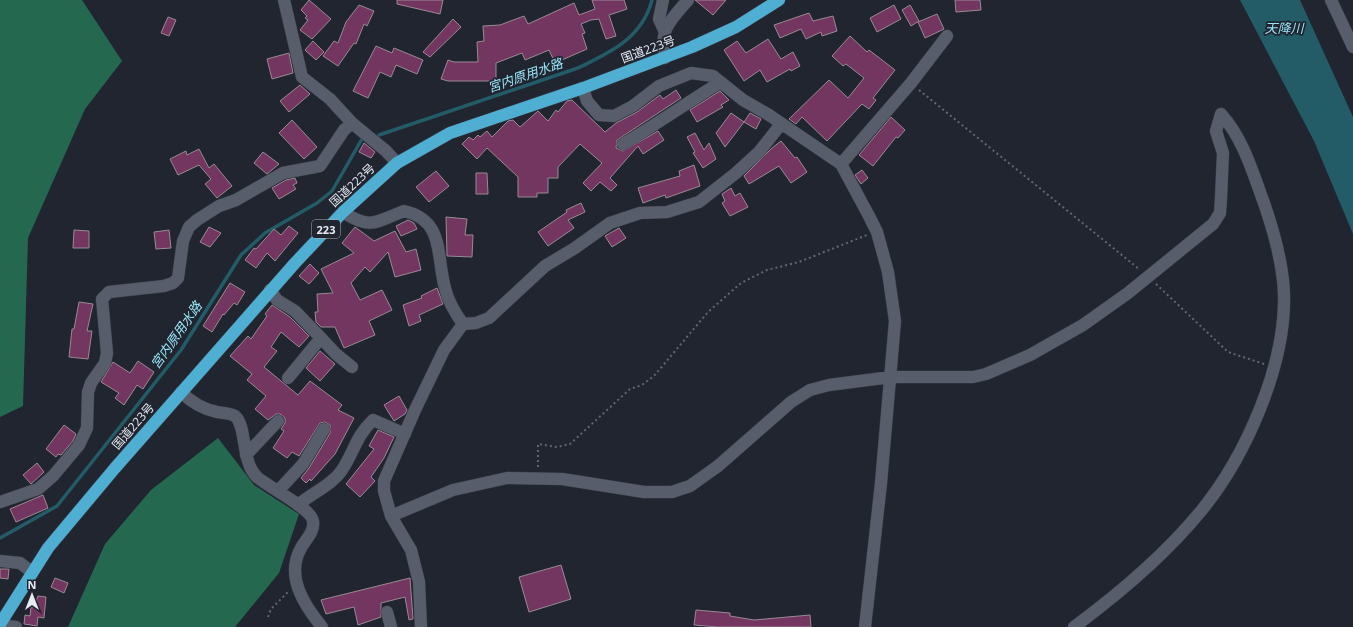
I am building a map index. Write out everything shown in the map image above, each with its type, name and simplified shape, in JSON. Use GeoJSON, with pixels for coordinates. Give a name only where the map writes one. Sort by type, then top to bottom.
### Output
{"type":"FeatureCollection","features":[{"type":"Feature","properties":{"kind":"highway","name":"国道223号"},"geometry":{"type":"LineString","coordinates":[[0,624],[48,548],[181,392],[270,290],[343,212],[397,163],[450,133],[583,88],[664,58],[736,27],[779,0]]}},
{"type":"Feature","properties":{"kind":"street"},"geometry":{"type":"LineString","coordinates":[[284,0],[302,76],[330,98],[352,123],[386,151],[397,163]]}},
{"type":"Feature","properties":{"kind":"street"},"geometry":{"type":"LineString","coordinates":[[663,0],[659,19],[664,30]]}},
{"type":"Feature","properties":{"kind":"street"},"geometry":{"type":"LineString","coordinates":[[664,58],[662,46],[664,30],[688,0]]}},
{"type":"Feature","properties":{"kind":"street"},"geometry":{"type":"LineString","coordinates":[[1331,0],[1353,47]]}},
{"type":"Feature","properties":{"kind":"street"},"geometry":{"type":"LineString","coordinates":[[841,164],[910,83],[947,36]]}},
{"type":"Feature","properties":{"kind":"street"},"geometry":{"type":"LineString","coordinates":[[583,88],[587,101],[599,114],[614,116],[633,106],[659,86],[691,73],[713,76],[744,100],[841,164],[877,232],[890,283],[895,313],[891,377],[881,483],[865,627]]}},
{"type":"Feature","properties":{"kind":"street"},"geometry":{"type":"LineString","coordinates":[[623,144],[664,120],[671,113],[721,82]]}},
{"type":"Feature","properties":{"kind":"street"},"geometry":{"type":"LineString","coordinates":[[391,516],[453,490],[507,478],[562,480],[644,492],[672,492],[690,486],[718,466],[802,394],[829,385],[891,377],[957,378],[986,374],[1030,355],[1083,325],[1205,232],[1218,218],[1221,203],[1223,154],[1216,131],[1221,114],[1232,128],[1250,166],[1268,214],[1278,252],[1283,282],[1284,306],[1280,343],[1274,367],[1252,426],[1223,480],[1202,510],[1144,570],[1074,627]]}},
{"type":"Feature","properties":{"kind":"street"},"geometry":{"type":"LineString","coordinates":[[0,502],[38,489],[53,476],[79,445],[86,428],[88,392],[91,383],[104,363],[107,353],[102,299],[109,292],[164,286],[173,283],[178,278],[183,241],[189,227],[219,206],[236,200],[283,173],[320,166],[344,130],[352,123]]}},
{"type":"Feature","properties":{"kind":"street"},"geometry":{"type":"LineString","coordinates":[[421,627],[419,582],[411,550],[391,516],[384,491],[384,481],[444,350],[463,324],[476,323],[489,318],[545,266],[575,248],[610,223],[640,213],[667,212],[699,202],[736,173],[759,152],[781,124]]}},
{"type":"Feature","properties":{"kind":"street"},"geometry":{"type":"LineString","coordinates":[[343,212],[355,220],[366,224],[376,222],[404,211],[422,217],[430,224],[438,245],[445,289],[453,309],[463,324]]}},
{"type":"Feature","properties":{"kind":"street"},"geometry":{"type":"LineString","coordinates":[[270,290],[278,300],[295,311],[336,354],[352,367]]}},
{"type":"Feature","properties":{"kind":"street"},"geometry":{"type":"LineString","coordinates":[[288,378],[321,338]]}},
{"type":"Feature","properties":{"kind":"street"},"geometry":{"type":"LineString","coordinates":[[181,392],[190,401],[207,410],[233,415],[239,421],[248,465],[256,477],[298,505],[311,517],[314,522],[312,532],[295,560],[297,587],[307,610],[322,627]]}},
{"type":"Feature","properties":{"kind":"street"},"geometry":{"type":"LineString","coordinates":[[298,505],[335,479],[343,469],[363,430],[374,420],[405,434]]}},
{"type":"Feature","properties":{"kind":"street"},"geometry":{"type":"LineString","coordinates":[[246,455],[278,421]]}},
{"type":"Feature","properties":{"kind":"street"},"geometry":{"type":"LineString","coordinates":[[278,491],[303,464],[324,429]]}},
{"type":"Feature","properties":{"kind":"street"},"geometry":{"type":"LineString","coordinates":[[0,560],[20,563],[32,572]]}},
{"type":"Feature","properties":{"kind":"street"},"geometry":{"type":"LineString","coordinates":[[387,612],[391,627]]}},
{"type":"Feature","properties":{"kind":"street"},"geometry":{"type":"LineString","coordinates":[[0,624],[16,627]]}},
{"type":"Feature","properties":{"kind":"path"},"geometry":{"type":"LineString","coordinates":[[910,83],[1148,276],[1228,352],[1274,367]]}},
{"type":"Feature","properties":{"kind":"path"},"geometry":{"type":"LineString","coordinates":[[538,478],[538,444],[557,447],[570,444],[630,389],[642,385],[654,376],[708,312],[741,283],[767,270],[799,262],[862,236],[877,232]]}},
{"type":"Feature","properties":{"kind":"path"},"geometry":{"type":"LineString","coordinates":[[268,617],[271,609],[285,594],[297,587]]}},
{"type":"Feature","properties":{"kind":"green space"},"geometry":{"type":"Polygon","coordinates":[[[0,0],[82,0],[122,61],[85,109],[28,238],[23,406],[0,417],[0,0]]]}},
{"type":"Feature","properties":{"kind":"green space"},"geometry":{"type":"Polygon","coordinates":[[[218,438],[254,485],[299,514],[279,573],[235,627],[68,627],[105,544],[151,490],[218,438]]]}},
{"type":"Feature","properties":{"kind":"water","name":"天降川"},"geometry":{"type":"Polygon","coordinates":[[[1240,0],[1300,0],[1353,117],[1353,234],[1314,141],[1240,0]]]}},
{"type":"Feature","properties":{"kind":"building"},"geometry":{"type":"Polygon","coordinates":[[[309,0],[331,19],[312,39],[300,30],[308,20],[305,18],[307,16],[301,10],[309,0]]]}},
{"type":"Feature","properties":{"kind":"building"},"geometry":{"type":"Polygon","coordinates":[[[397,0],[443,0],[440,14],[397,4],[397,0]]]}},
{"type":"Feature","properties":{"kind":"building"},"geometry":{"type":"Polygon","coordinates":[[[592,0],[624,0],[627,9],[609,15],[616,36],[606,39],[599,19],[591,20],[581,24],[585,33],[582,34],[587,49],[555,63],[549,50],[525,60],[522,53],[496,63],[496,81],[448,81],[441,79],[448,60],[454,62],[478,62],[477,42],[484,41],[483,26],[500,25],[524,16],[528,24],[574,3],[579,15],[595,9],[592,0]]]}},
{"type":"Feature","properties":{"kind":"building"},"geometry":{"type":"Polygon","coordinates":[[[695,0],[726,0],[713,15],[695,0]]]}},
{"type":"Feature","properties":{"kind":"building"},"geometry":{"type":"Polygon","coordinates":[[[955,0],[980,0],[981,10],[956,12],[955,0]]]}},
{"type":"Feature","properties":{"kind":"building"},"geometry":{"type":"Polygon","coordinates":[[[359,5],[374,11],[367,26],[364,24],[356,44],[354,43],[338,66],[323,56],[334,41],[338,43],[346,22],[359,5]]]}},
{"type":"Feature","properties":{"kind":"building"},"geometry":{"type":"Polygon","coordinates":[[[894,5],[901,19],[877,32],[870,18],[894,5]]]}},
{"type":"Feature","properties":{"kind":"building"},"geometry":{"type":"Polygon","coordinates":[[[910,5],[919,21],[911,26],[902,10],[910,5]]]}},
{"type":"Feature","properties":{"kind":"building"},"geometry":{"type":"Polygon","coordinates":[[[809,13],[813,21],[833,16],[837,31],[822,36],[821,32],[806,39],[801,29],[780,38],[774,25],[809,13]]]}},
{"type":"Feature","properties":{"kind":"building"},"geometry":{"type":"Polygon","coordinates":[[[937,14],[944,29],[925,38],[918,22],[937,14]]]}},
{"type":"Feature","properties":{"kind":"building"},"geometry":{"type":"Polygon","coordinates":[[[168,17],[176,20],[169,36],[161,33],[168,17]]]}},
{"type":"Feature","properties":{"kind":"building"},"geometry":{"type":"Polygon","coordinates":[[[453,19],[461,27],[430,57],[423,52],[453,19]]]}},
{"type":"Feature","properties":{"kind":"building"},"geometry":{"type":"Polygon","coordinates":[[[850,36],[867,52],[869,50],[895,70],[873,98],[876,100],[869,109],[862,104],[827,141],[802,117],[796,124],[789,119],[829,80],[848,98],[864,78],[846,64],[843,66],[832,56],[850,36]]]}},
{"type":"Feature","properties":{"kind":"building"},"geometry":{"type":"Polygon","coordinates":[[[768,39],[781,59],[793,52],[800,66],[791,71],[790,69],[767,82],[760,70],[744,81],[724,50],[737,41],[746,53],[768,39]]]}},
{"type":"Feature","properties":{"kind":"building"},"geometry":{"type":"Polygon","coordinates":[[[313,41],[324,52],[316,60],[305,50],[313,41]]]}},
{"type":"Feature","properties":{"kind":"building"},"geometry":{"type":"Polygon","coordinates":[[[376,46],[392,53],[394,48],[423,60],[417,74],[396,65],[391,77],[380,72],[368,98],[353,91],[376,46]]]}},
{"type":"Feature","properties":{"kind":"building"},"geometry":{"type":"Polygon","coordinates":[[[289,53],[293,73],[272,79],[267,59],[289,53]]]}},
{"type":"Feature","properties":{"kind":"building"},"geometry":{"type":"Polygon","coordinates":[[[300,85],[310,94],[289,112],[280,101],[300,85]]]}},
{"type":"Feature","properties":{"kind":"building"},"geometry":{"type":"Polygon","coordinates":[[[676,90],[681,98],[617,140],[616,148],[623,151],[658,131],[664,140],[643,154],[638,146],[610,178],[617,185],[611,191],[600,182],[591,191],[583,183],[602,163],[580,144],[558,167],[558,178],[548,178],[548,193],[537,193],[537,197],[518,197],[518,177],[487,148],[477,159],[462,144],[469,137],[473,140],[478,135],[480,137],[487,131],[492,137],[508,121],[513,120],[520,127],[538,111],[548,121],[556,110],[558,112],[567,101],[572,100],[605,132],[616,123],[637,112],[660,95],[663,99],[676,90]]]}},
{"type":"Feature","properties":{"kind":"building"},"geometry":{"type":"Polygon","coordinates":[[[720,91],[729,100],[721,105],[723,107],[697,122],[690,110],[720,91]]]}},
{"type":"Feature","properties":{"kind":"building"},"geometry":{"type":"Polygon","coordinates":[[[731,113],[744,122],[725,147],[716,133],[731,113]]]}},
{"type":"Feature","properties":{"kind":"building"},"geometry":{"type":"Polygon","coordinates":[[[750,113],[761,119],[756,129],[744,122],[750,113]]]}},
{"type":"Feature","properties":{"kind":"building"},"geometry":{"type":"Polygon","coordinates":[[[891,117],[905,130],[898,138],[896,137],[873,166],[859,155],[891,117]]]}},
{"type":"Feature","properties":{"kind":"building"},"geometry":{"type":"Polygon","coordinates":[[[292,120],[317,147],[304,159],[279,133],[292,120]]]}},
{"type":"Feature","properties":{"kind":"building"},"geometry":{"type":"Polygon","coordinates":[[[695,133],[704,150],[709,143],[716,159],[703,168],[693,153],[695,152],[687,137],[695,133]]]}},
{"type":"Feature","properties":{"kind":"building"},"geometry":{"type":"Polygon","coordinates":[[[781,141],[795,158],[797,157],[807,172],[791,183],[779,166],[749,184],[744,176],[781,141]]]}},
{"type":"Feature","properties":{"kind":"building"},"geometry":{"type":"Polygon","coordinates":[[[364,143],[375,152],[371,158],[359,152],[364,143]]]}},
{"type":"Feature","properties":{"kind":"building"},"geometry":{"type":"Polygon","coordinates":[[[199,149],[209,168],[214,164],[232,186],[217,198],[205,184],[211,179],[199,165],[178,175],[170,159],[186,151],[187,155],[199,149]]]}},
{"type":"Feature","properties":{"kind":"building"},"geometry":{"type":"Polygon","coordinates":[[[263,152],[279,164],[267,174],[254,163],[263,152]]]}},
{"type":"Feature","properties":{"kind":"building"},"geometry":{"type":"Polygon","coordinates":[[[694,165],[700,186],[666,198],[665,195],[643,203],[638,188],[680,176],[679,171],[694,165]]]}},
{"type":"Feature","properties":{"kind":"building"},"geometry":{"type":"Polygon","coordinates":[[[862,170],[868,178],[861,184],[855,175],[862,170]]]}},
{"type":"Feature","properties":{"kind":"building"},"geometry":{"type":"Polygon","coordinates":[[[436,171],[449,186],[429,202],[416,187],[436,171]]]}},
{"type":"Feature","properties":{"kind":"building"},"geometry":{"type":"Polygon","coordinates":[[[476,173],[487,173],[488,194],[476,194],[476,173]]]}},
{"type":"Feature","properties":{"kind":"building"},"geometry":{"type":"Polygon","coordinates":[[[295,178],[297,183],[293,185],[296,189],[279,199],[272,188],[286,180],[295,178]]]}},
{"type":"Feature","properties":{"kind":"building"},"geometry":{"type":"Polygon","coordinates":[[[731,188],[735,196],[740,193],[748,207],[730,216],[722,203],[725,201],[722,194],[731,188]]]}},
{"type":"Feature","properties":{"kind":"building"},"geometry":{"type":"Polygon","coordinates":[[[581,203],[585,212],[568,220],[574,228],[548,246],[538,232],[567,212],[566,210],[581,203]]]}},
{"type":"Feature","properties":{"kind":"building"},"geometry":{"type":"Polygon","coordinates":[[[446,217],[467,219],[465,235],[473,235],[472,257],[447,256],[446,217]]]}},
{"type":"Feature","properties":{"kind":"building"},"geometry":{"type":"Polygon","coordinates":[[[408,220],[414,223],[417,229],[401,236],[396,226],[408,220]]]}},
{"type":"Feature","properties":{"kind":"building"},"geometry":{"type":"Polygon","coordinates":[[[289,226],[298,233],[275,261],[267,253],[256,268],[245,260],[254,248],[256,249],[274,229],[281,235],[289,226]]]}},
{"type":"Feature","properties":{"kind":"building"},"geometry":{"type":"Polygon","coordinates":[[[209,227],[221,233],[210,247],[200,242],[209,227]]]}},
{"type":"Feature","properties":{"kind":"building"},"geometry":{"type":"Polygon","coordinates":[[[355,227],[374,241],[395,231],[406,252],[416,249],[421,270],[395,277],[388,252],[370,272],[365,267],[351,283],[360,300],[382,290],[392,310],[369,321],[375,335],[344,348],[335,327],[321,327],[316,322],[315,312],[318,312],[317,294],[333,293],[321,269],[354,253],[342,243],[355,227]]]}},
{"type":"Feature","properties":{"kind":"building"},"geometry":{"type":"Polygon","coordinates":[[[619,228],[626,238],[612,247],[605,236],[619,228]]]}},
{"type":"Feature","properties":{"kind":"building"},"geometry":{"type":"Polygon","coordinates":[[[74,230],[89,231],[89,248],[73,248],[74,230]]]}},
{"type":"Feature","properties":{"kind":"building"},"geometry":{"type":"Polygon","coordinates":[[[169,230],[171,248],[156,249],[154,232],[169,230]]]}},
{"type":"Feature","properties":{"kind":"building"},"geometry":{"type":"Polygon","coordinates":[[[310,264],[319,273],[309,284],[299,276],[310,264]]]}},
{"type":"Feature","properties":{"kind":"building"},"geometry":{"type":"Polygon","coordinates":[[[230,283],[245,292],[237,305],[234,303],[224,315],[223,314],[212,332],[203,326],[230,283]]]}},
{"type":"Feature","properties":{"kind":"building"},"geometry":{"type":"Polygon","coordinates":[[[437,288],[443,304],[419,315],[421,321],[409,326],[403,305],[422,298],[421,296],[437,288]]]}},
{"type":"Feature","properties":{"kind":"building"},"geometry":{"type":"Polygon","coordinates":[[[79,302],[93,304],[87,331],[92,331],[88,359],[69,357],[72,329],[74,329],[79,302]]]}},
{"type":"Feature","properties":{"kind":"building"},"geometry":{"type":"Polygon","coordinates":[[[272,305],[290,317],[309,336],[299,347],[281,332],[271,347],[277,351],[264,367],[298,395],[310,381],[342,405],[338,410],[354,418],[335,454],[311,481],[310,479],[306,483],[301,478],[309,468],[330,433],[330,425],[325,422],[320,423],[299,456],[292,452],[287,458],[273,448],[284,431],[281,429],[285,423],[285,418],[280,414],[276,414],[268,420],[255,409],[266,396],[247,380],[252,374],[230,356],[248,336],[251,339],[267,316],[265,314],[272,305]]]}},
{"type":"Feature","properties":{"kind":"building"},"geometry":{"type":"Polygon","coordinates":[[[320,351],[335,364],[320,381],[306,368],[320,351]]]}},
{"type":"Feature","properties":{"kind":"building"},"geometry":{"type":"Polygon","coordinates":[[[138,361],[154,372],[143,389],[137,385],[124,405],[115,398],[119,393],[101,382],[113,362],[130,373],[138,361]]]}},
{"type":"Feature","properties":{"kind":"building"},"geometry":{"type":"Polygon","coordinates":[[[399,396],[407,410],[405,414],[394,421],[384,405],[399,396]]]}},
{"type":"Feature","properties":{"kind":"building"},"geometry":{"type":"Polygon","coordinates":[[[64,425],[76,434],[73,441],[61,455],[58,454],[56,457],[46,449],[64,425]]]}},
{"type":"Feature","properties":{"kind":"building"},"geometry":{"type":"Polygon","coordinates":[[[378,430],[394,437],[384,458],[371,477],[375,481],[360,497],[346,484],[374,449],[369,446],[378,430]]]}},
{"type":"Feature","properties":{"kind":"building"},"geometry":{"type":"Polygon","coordinates":[[[37,463],[44,472],[31,484],[23,475],[37,463]]]}},
{"type":"Feature","properties":{"kind":"building"},"geometry":{"type":"Polygon","coordinates":[[[43,495],[48,508],[16,522],[10,509],[43,495]]]}},
{"type":"Feature","properties":{"kind":"building"},"geometry":{"type":"Polygon","coordinates":[[[561,565],[571,599],[529,612],[519,577],[561,565]]]}},
{"type":"Feature","properties":{"kind":"building"},"geometry":{"type":"Polygon","coordinates":[[[0,569],[9,569],[8,579],[0,578],[0,569]]]}},
{"type":"Feature","properties":{"kind":"building"},"geometry":{"type":"Polygon","coordinates":[[[55,578],[68,583],[64,593],[51,587],[55,578]]]}},
{"type":"Feature","properties":{"kind":"building"},"geometry":{"type":"Polygon","coordinates":[[[410,578],[413,619],[409,620],[405,597],[381,603],[381,617],[358,625],[354,607],[326,614],[321,600],[410,578]]]}},
{"type":"Feature","properties":{"kind":"building"},"geometry":{"type":"Polygon","coordinates":[[[38,596],[46,597],[44,618],[38,617],[37,626],[24,624],[25,615],[30,616],[31,607],[33,608],[38,596]]]}},
{"type":"Feature","properties":{"kind":"building"},"geometry":{"type":"Polygon","coordinates":[[[696,610],[730,613],[730,616],[754,620],[810,615],[811,627],[717,627],[694,625],[696,610]]]}},
{"type":"Feature","properties":{"kind":"waterway","name":"宮内原用水路"},"geometry":{"type":"LineString","coordinates":[[379,135],[578,68],[602,56],[624,42],[633,34],[641,24],[652,0]]}},
{"type":"Feature","properties":{"kind":"waterway","name":"宮内原用水路"},"geometry":{"type":"LineString","coordinates":[[0,538],[57,506],[181,350],[241,255],[265,233],[317,203],[332,191],[362,139]]}}]}
